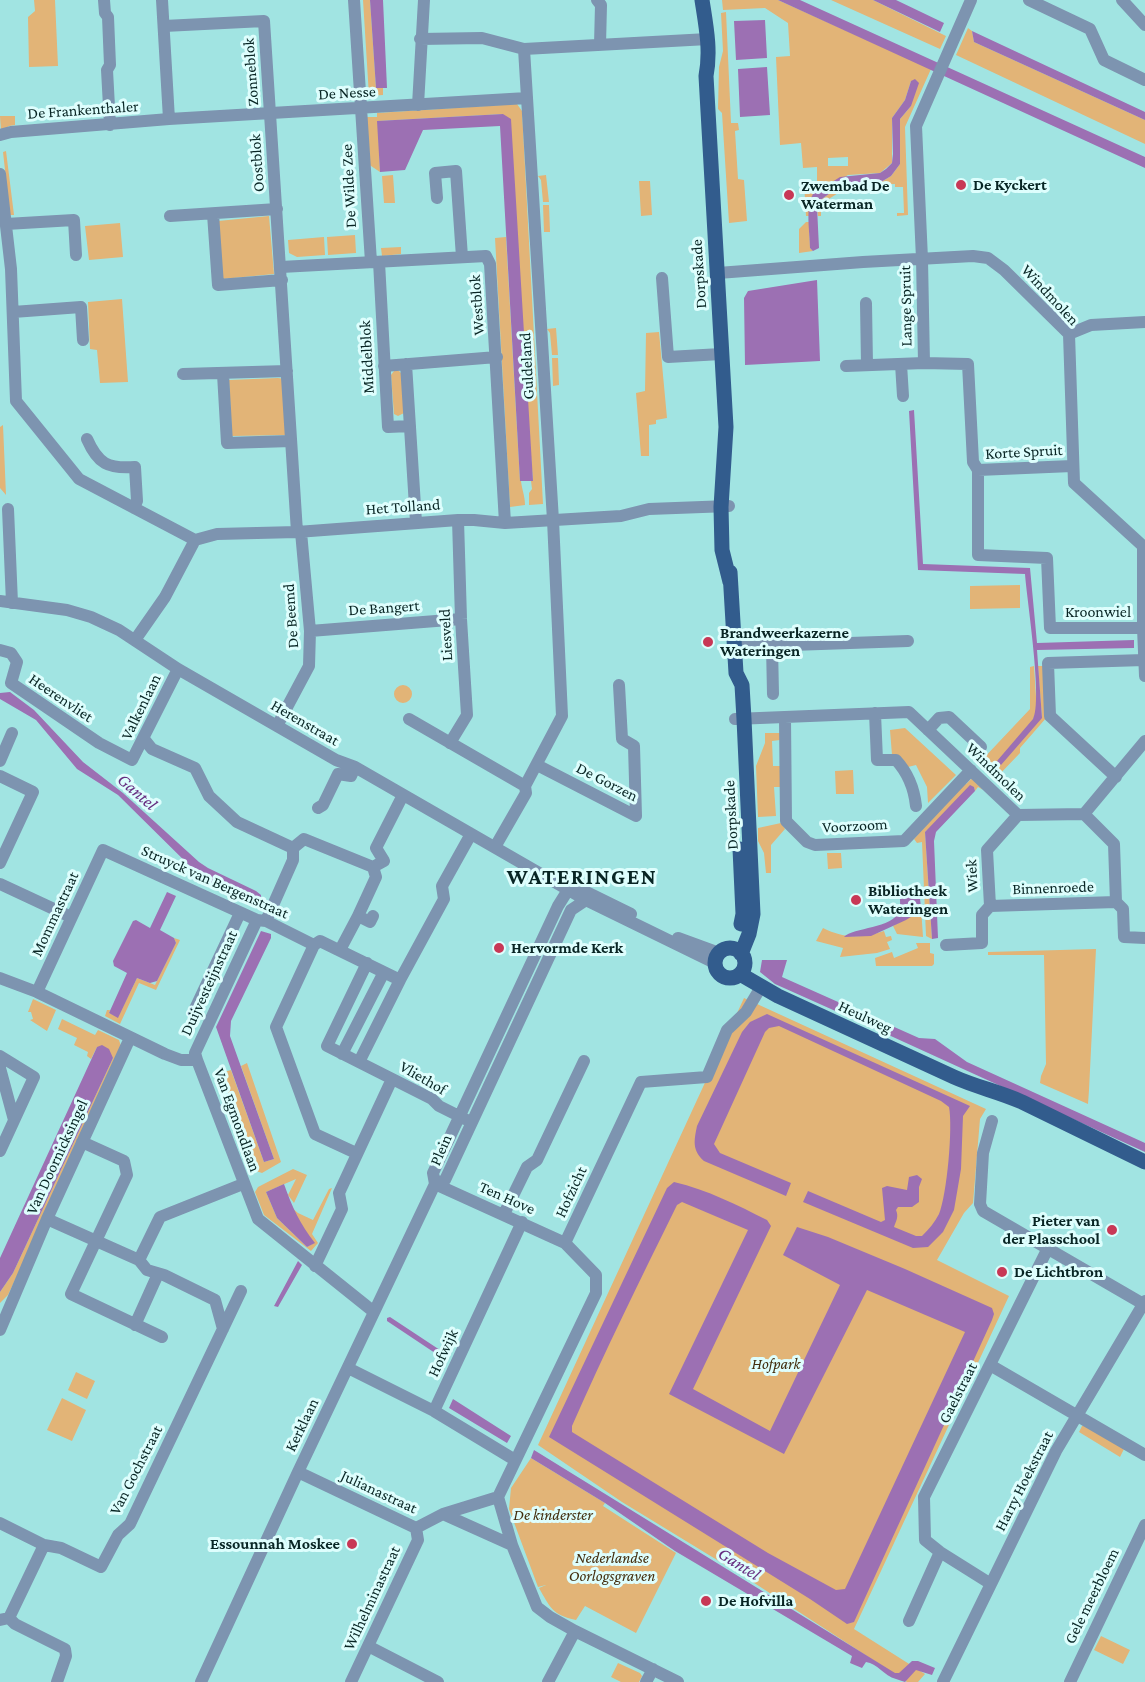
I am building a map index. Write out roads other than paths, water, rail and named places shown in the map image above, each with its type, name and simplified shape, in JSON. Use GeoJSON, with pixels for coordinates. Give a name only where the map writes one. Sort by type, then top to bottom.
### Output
{"type":"FeatureCollection","features":[{"type":"Feature","properties":{"kind":"main road","name":"Dorpskade"},"geometry":{"type":"LineString","coordinates":[[694,0],[703,39]]}},
{"type":"Feature","properties":{"kind":"main road","name":"Dorpskade"},"geometry":{"type":"LineString","coordinates":[[702,0],[701,61],[706,76],[726,427],[722,550],[730,582],[736,673],[732,685],[739,719],[743,914],[740,931],[727,955],[744,964],[740,974]]}},
{"type":"Feature","properties":{"kind":"main road","name":"Heulweg"},"geometry":{"type":"LineString","coordinates":[[727,955],[717,971],[724,977],[732,978],[740,974],[760,987],[977,1088],[990,1097],[1145,1171]]}},
{"type":"Feature","properties":{"kind":"main road","name":"Heulweg"},"geometry":{"type":"LineString","coordinates":[[977,1088],[1002,1093],[1145,1162]]}},
{"type":"Feature","properties":{"kind":"street"},"geometry":{"type":"LineString","coordinates":[[104,0],[105,13],[108,17],[110,65],[107,70],[110,125]]}},
{"type":"Feature","properties":{"kind":"street"},"geometry":{"type":"LineString","coordinates":[[162,0],[169,119]]}},
{"type":"Feature","properties":{"kind":"street","name":"De Wilde Zee"},"geometry":{"type":"LineString","coordinates":[[354,0],[367,227],[375,262]]}},
{"type":"Feature","properties":{"kind":"street"},"geometry":{"type":"LineString","coordinates":[[418,105],[424,0]]}},
{"type":"Feature","properties":{"kind":"street"},"geometry":{"type":"LineString","coordinates":[[597,0],[600,5],[600,45]]}},
{"type":"Feature","properties":{"kind":"street","name":"Lange Spruit"},"geometry":{"type":"LineString","coordinates":[[971,0],[916,126],[924,363],[968,364],[973,462],[978,471],[978,555]]}},
{"type":"Feature","properties":{"kind":"street"},"geometry":{"type":"LineString","coordinates":[[1029,0],[1090,29],[1104,60],[1145,80]]}},
{"type":"Feature","properties":{"kind":"street"},"geometry":{"type":"LineString","coordinates":[[1122,0],[1145,25]]}},
{"type":"Feature","properties":{"kind":"street","name":"Zonneblok"},"geometry":{"type":"LineString","coordinates":[[164,26],[264,21],[271,114]]}},
{"type":"Feature","properties":{"kind":"street"},"geometry":{"type":"LineString","coordinates":[[420,39],[482,38],[524,49],[703,39]]}},
{"type":"Feature","properties":{"kind":"street","name":"Guldeland"},"geometry":{"type":"LineString","coordinates":[[495,847],[526,793],[525,786],[562,716],[553,520],[524,49]]}},
{"type":"Feature","properties":{"kind":"street","name":"De Nesse"},"geometry":{"type":"LineString","coordinates":[[169,119],[528,98]]}},
{"type":"Feature","properties":{"kind":"street","name":"Oostblok"},"geometry":{"type":"LineString","coordinates":[[271,114],[291,441],[299,532]]}},
{"type":"Feature","properties":{"kind":"street","name":"De Frankenthaler"},"geometry":{"type":"LineString","coordinates":[[0,135],[11,132],[169,119]]}},
{"type":"Feature","properties":{"kind":"street"},"geometry":{"type":"LineString","coordinates":[[436,198],[435,173],[456,171],[462,257]]}},
{"type":"Feature","properties":{"kind":"street"},"geometry":{"type":"LineString","coordinates":[[0,174],[6,224],[5,269],[13,312],[16,401],[79,479],[195,540],[165,597],[135,640]]}},
{"type":"Feature","properties":{"kind":"street","name":"Oostblok"},"geometry":{"type":"LineString","coordinates":[[170,216],[277,209]]}},
{"type":"Feature","properties":{"kind":"street"},"geometry":{"type":"LineString","coordinates":[[213,214],[218,285],[281,274]]}},
{"type":"Feature","properties":{"kind":"street"},"geometry":{"type":"LineString","coordinates":[[6,224],[74,220],[76,255]]}},
{"type":"Feature","properties":{"kind":"street","name":"Westblok"},"geometry":{"type":"LineString","coordinates":[[281,274],[375,262],[486,256],[490,264],[497,357],[505,523]]}},
{"type":"Feature","properties":{"kind":"street","name":"Windmolen"},"geometry":{"type":"LineString","coordinates":[[718,273],[973,256],[988,258],[1005,270],[1069,334],[1074,483],[1143,546],[1145,676]]}},
{"type":"Feature","properties":{"kind":"street","name":"Middelblok"},"geometry":{"type":"LineString","coordinates":[[375,262],[388,427],[410,426]]}},
{"type":"Feature","properties":{"kind":"street"},"geometry":{"type":"LineString","coordinates":[[662,278],[668,357],[721,354]]}},
{"type":"Feature","properties":{"kind":"street"},"geometry":{"type":"LineString","coordinates":[[866,303],[867,365]]}},
{"type":"Feature","properties":{"kind":"street"},"geometry":{"type":"LineString","coordinates":[[13,312],[81,308],[83,340]]}},
{"type":"Feature","properties":{"kind":"street"},"geometry":{"type":"LineString","coordinates":[[1069,334],[1091,325],[1145,322]]}},
{"type":"Feature","properties":{"kind":"street"},"geometry":{"type":"LineString","coordinates":[[1069,334],[1145,329]]}},
{"type":"Feature","properties":{"kind":"street"},"geometry":{"type":"LineString","coordinates":[[384,366],[497,357]]}},
{"type":"Feature","properties":{"kind":"street"},"geometry":{"type":"LineString","coordinates":[[846,366],[924,363]]}},
{"type":"Feature","properties":{"kind":"street"},"geometry":{"type":"LineString","coordinates":[[406,364],[416,522]]}},
{"type":"Feature","properties":{"kind":"street"},"geometry":{"type":"LineString","coordinates":[[902,364],[903,396]]}},
{"type":"Feature","properties":{"kind":"street"},"geometry":{"type":"LineString","coordinates":[[183,374],[287,371]]}},
{"type":"Feature","properties":{"kind":"street"},"geometry":{"type":"LineString","coordinates":[[223,374],[227,443],[291,441]]}},
{"type":"Feature","properties":{"kind":"street"},"geometry":{"type":"LineString","coordinates":[[87,440],[93,453],[105,465],[135,468],[137,501],[134,508]]}},
{"type":"Feature","properties":{"kind":"street","name":"Korte Spruit"},"geometry":{"type":"LineString","coordinates":[[978,471],[1072,466]]}},
{"type":"Feature","properties":{"kind":"street","name":"Het Tolland"},"geometry":{"type":"LineString","coordinates":[[195,540],[217,534],[299,532],[458,520],[505,523],[621,516],[649,509],[724,506]]}},
{"type":"Feature","properties":{"kind":"street"},"geometry":{"type":"LineString","coordinates":[[6,602],[8,508]]}},
{"type":"Feature","properties":{"kind":"street","name":"Liesveld"},"geometry":{"type":"LineString","coordinates":[[450,744],[467,714],[458,520]]}},
{"type":"Feature","properties":{"kind":"street","name":"De Beemd"},"geometry":{"type":"LineString","coordinates":[[277,726],[309,666],[310,631],[299,532]]}},
{"type":"Feature","properties":{"kind":"street","name":"Kroonwiel"},"geometry":{"type":"LineString","coordinates":[[978,555],[1047,558],[1050,628],[1143,628]]}},
{"type":"Feature","properties":{"kind":"street","name":"Herenstraat"},"geometry":{"type":"LineString","coordinates":[[6,602],[67,610],[91,617],[135,640],[178,669],[336,760],[355,768],[586,900]]}},
{"type":"Feature","properties":{"kind":"street","name":"De Bangert"},"geometry":{"type":"LineString","coordinates":[[310,631],[461,619]]}},
{"type":"Feature","properties":{"kind":"street"},"geometry":{"type":"LineString","coordinates":[[734,647],[908,641]]}},
{"type":"Feature","properties":{"kind":"street"},"geometry":{"type":"LineString","coordinates":[[772,646],[773,694]]}},
{"type":"Feature","properties":{"kind":"street","name":"Heerenvliet"},"geometry":{"type":"LineString","coordinates":[[0,650],[11,653],[17,662],[11,683],[99,743],[132,760]]}},
{"type":"Feature","properties":{"kind":"street"},"geometry":{"type":"LineString","coordinates":[[1116,777],[1050,716],[1048,663],[1144,660]]}},
{"type":"Feature","properties":{"kind":"street","name":"Valkenlaan"},"geometry":{"type":"LineString","coordinates":[[132,760],[178,669]]}},
{"type":"Feature","properties":{"kind":"street","name":"De Gorzen"},"geometry":{"type":"LineString","coordinates":[[537,765],[636,816],[634,746],[622,739],[619,685]]}},
{"type":"Feature","properties":{"kind":"street","name":"Windmolen"},"geometry":{"type":"LineString","coordinates":[[739,719],[909,712],[1018,815],[1084,813]]}},
{"type":"Feature","properties":{"kind":"street"},"geometry":{"type":"LineString","coordinates":[[875,713],[877,760],[896,760],[906,771],[914,792],[916,806]]}},
{"type":"Feature","properties":{"kind":"street"},"geometry":{"type":"LineString","coordinates":[[928,730],[939,718],[949,717],[981,747]]}},
{"type":"Feature","properties":{"kind":"street","name":"Voorzoom"},"geometry":{"type":"LineString","coordinates":[[784,718],[786,821],[807,842],[815,845],[904,841],[971,770]]}},
{"type":"Feature","properties":{"kind":"street"},"geometry":{"type":"LineString","coordinates":[[409,719],[525,786]]}},
{"type":"Feature","properties":{"kind":"street"},"geometry":{"type":"LineString","coordinates":[[0,761],[12,733]]}},
{"type":"Feature","properties":{"kind":"street"},"geometry":{"type":"LineString","coordinates":[[144,739],[153,748],[195,768],[209,796],[237,822],[293,848],[304,839],[373,867],[376,876],[340,950]]}},
{"type":"Feature","properties":{"kind":"street"},"geometry":{"type":"LineString","coordinates":[[1145,741],[1084,813],[1114,844],[1116,902],[1123,909],[1124,937],[1145,938]]}},
{"type":"Feature","properties":{"kind":"street"},"geometry":{"type":"LineString","coordinates":[[318,808],[322,805],[338,774],[351,776],[355,768]]}},
{"type":"Feature","properties":{"kind":"street"},"geometry":{"type":"LineString","coordinates":[[0,776],[33,792],[0,863]]}},
{"type":"Feature","properties":{"kind":"street"},"geometry":{"type":"LineString","coordinates":[[373,867],[384,861],[376,848],[403,795]]}},
{"type":"Feature","properties":{"kind":"street","name":"Wiek"},"geometry":{"type":"LineString","coordinates":[[946,945],[982,943],[982,915],[990,906],[987,850],[1018,815]]}},
{"type":"Feature","properties":{"kind":"street"},"geometry":{"type":"LineString","coordinates":[[359,1062],[444,899],[442,886],[471,834]]}},
{"type":"Feature","properties":{"kind":"street","name":"Duijvesteijnstraat"},"geometry":{"type":"LineString","coordinates":[[197,1060],[195,1053],[293,860],[293,848]]}},
{"type":"Feature","properties":{"kind":"street","name":"Struyck van Bergenstraat"},"geometry":{"type":"LineString","coordinates":[[103,850],[314,945]]}},
{"type":"Feature","properties":{"kind":"street","name":"Mommastraat"},"geometry":{"type":"LineString","coordinates":[[38,992],[103,850]]}},
{"type":"Feature","properties":{"kind":"street"},"geometry":{"type":"LineString","coordinates":[[0,884],[71,917]]}},
{"type":"Feature","properties":{"kind":"street"},"geometry":{"type":"LineString","coordinates":[[568,890],[574,886],[684,942],[727,955]]}},
{"type":"Feature","properties":{"kind":"street","name":"Plein"},"geometry":{"type":"LineString","coordinates":[[435,1184],[445,1179],[465,1119],[553,917],[568,890]]}},
{"type":"Feature","properties":{"kind":"street"},"geometry":{"type":"LineString","coordinates":[[586,900],[727,955]]}},
{"type":"Feature","properties":{"kind":"street","name":"Plein"},"geometry":{"type":"LineString","coordinates":[[465,1119],[571,910],[586,900]]}},
{"type":"Feature","properties":{"kind":"street","name":"Binnenroede"},"geometry":{"type":"LineString","coordinates":[[990,906],[1116,902]]}},
{"type":"Feature","properties":{"kind":"street","name":"Duijvesteijnstraat"},"geometry":{"type":"LineString","coordinates":[[192,1013],[240,913]]}},
{"type":"Feature","properties":{"kind":"street"},"geometry":{"type":"LineString","coordinates":[[553,917],[559,915],[565,922]]}},
{"type":"Feature","properties":{"kind":"street"},"geometry":{"type":"LineString","coordinates":[[358,916],[370,922],[373,916]]}},
{"type":"Feature","properties":{"kind":"street"},"geometry":{"type":"LineString","coordinates":[[356,1153],[315,1134],[276,1027],[314,945],[320,941],[400,980]]}},
{"type":"Feature","properties":{"kind":"street"},"geometry":{"type":"LineString","coordinates":[[367,963],[327,1046],[342,1053],[384,972]]}},
{"type":"Feature","properties":{"kind":"street","name":"Van Egmondlaan"},"geometry":{"type":"LineString","coordinates":[[0,978],[38,992],[130,1038],[181,1060],[197,1060],[258,1219],[374,1312]]}},
{"type":"Feature","properties":{"kind":"street","name":"Hofzicht"},"geometry":{"type":"LineString","coordinates":[[498,1497],[596,1293],[596,1275],[565,1243],[640,1082],[707,1077],[727,1030],[746,1012],[760,987]]}},
{"type":"Feature","properties":{"kind":"street","name":"Van Doornicksingel"},"geometry":{"type":"LineString","coordinates":[[0,1330],[47,1219],[130,1038]]}},
{"type":"Feature","properties":{"kind":"street","name":"Vliethof"},"geometry":{"type":"LineString","coordinates":[[342,1053],[432,1099],[439,1106],[465,1119]]}},
{"type":"Feature","properties":{"kind":"street"},"geometry":{"type":"LineString","coordinates":[[0,1056],[34,1077],[0,1151]]}},
{"type":"Feature","properties":{"kind":"street"},"geometry":{"type":"LineString","coordinates":[[504,1214],[527,1167],[537,1160],[584,1061]]}},
{"type":"Feature","properties":{"kind":"street"},"geometry":{"type":"LineString","coordinates":[[0,1068],[14,1120]]}},
{"type":"Feature","properties":{"kind":"street"},"geometry":{"type":"LineString","coordinates":[[315,1266],[342,1209],[339,1193],[392,1079]]}},
{"type":"Feature","properties":{"kind":"street"},"geometry":{"type":"LineString","coordinates":[[992,1121],[983,1154],[980,1208],[1144,1304]]}},
{"type":"Feature","properties":{"kind":"street"},"geometry":{"type":"LineString","coordinates":[[82,1142],[124,1161],[127,1175],[71,1294],[162,1337]]}},
{"type":"Feature","properties":{"kind":"street"},"geometry":{"type":"LineString","coordinates":[[139,1260],[160,1217],[243,1184]]}},
{"type":"Feature","properties":{"kind":"street","name":"Ten Hove"},"geometry":{"type":"LineString","coordinates":[[435,1184],[565,1243]]}},
{"type":"Feature","properties":{"kind":"street","name":"Kerklaan"},"geometry":{"type":"LineString","coordinates":[[201,1682],[435,1184]]}},
{"type":"Feature","properties":{"kind":"street"},"geometry":{"type":"LineString","coordinates":[[47,1219],[139,1260],[147,1270],[215,1300],[223,1329]]}},
{"type":"Feature","properties":{"kind":"street","name":"Hofwijk"},"geometry":{"type":"LineString","coordinates":[[434,1411],[522,1222]]}},
{"type":"Feature","properties":{"kind":"street","name":"Gaelstraat"},"geometry":{"type":"LineString","coordinates":[[991,1584],[925,1540],[924,1497],[1048,1248]]}},
{"type":"Feature","properties":{"kind":"street"},"geometry":{"type":"LineString","coordinates":[[135,1324],[158,1274]]}},
{"type":"Feature","properties":{"kind":"street","name":"Van Doornicksingel"},"geometry":{"type":"LineString","coordinates":[[0,1308],[15,1291]]}},
{"type":"Feature","properties":{"kind":"street","name":"Van Gochstraat"},"geometry":{"type":"LineString","coordinates":[[44,1545],[60,1548],[101,1567],[118,1535],[130,1524],[241,1291]]}},
{"type":"Feature","properties":{"kind":"street","name":"Harry Hoekstraat"},"geometry":{"type":"LineString","coordinates":[[943,1682],[1056,1451],[1144,1304]]}},
{"type":"Feature","properties":{"kind":"street"},"geometry":{"type":"LineString","coordinates":[[990,1365],[1078,1414],[1145,1455]]}},
{"type":"Feature","properties":{"kind":"street"},"geometry":{"type":"LineString","coordinates":[[348,1368],[434,1411],[514,1460]]}},
{"type":"Feature","properties":{"kind":"street","name":"Julianastraat"},"geometry":{"type":"LineString","coordinates":[[298,1472],[416,1528],[443,1514],[498,1497]]}},
{"type":"Feature","properties":{"kind":"street"},"geometry":{"type":"LineString","coordinates":[[498,1497],[512,1545],[537,1607],[574,1631],[678,1682]]}},
{"type":"Feature","properties":{"kind":"street"},"geometry":{"type":"LineString","coordinates":[[443,1514],[512,1545]]}},
{"type":"Feature","properties":{"kind":"street"},"geometry":{"type":"LineString","coordinates":[[0,1523],[44,1545],[4,1619],[65,1649],[66,1656],[57,1682]]}},
{"type":"Feature","properties":{"kind":"street","name":"Gele meerbloem"},"geometry":{"type":"LineString","coordinates":[[1070,1682],[1145,1525]]}},
{"type":"Feature","properties":{"kind":"street","name":"Wilhelminastraat"},"geometry":{"type":"LineString","coordinates":[[351,1682],[418,1540],[416,1528]]}},
{"type":"Feature","properties":{"kind":"street"},"geometry":{"type":"LineString","coordinates":[[909,1621],[940,1552]]}},
{"type":"Feature","properties":{"kind":"street"},"geometry":{"type":"LineString","coordinates":[[548,1682],[574,1631]]}},
{"type":"Feature","properties":{"kind":"street"},"geometry":{"type":"LineString","coordinates":[[368,1646],[438,1682]]}},
{"type":"Feature","properties":{"kind":"street"},"geometry":{"type":"LineString","coordinates":[[646,1682],[652,1669]]}},
{"type":"Feature","properties":{"kind":"place","name":"De Kyckert"},"geometry":{"type":"Point","coordinates":[961,185]}},
{"type":"Feature","properties":{"kind":"place","name":"Zwembad De Waterman"},"geometry":{"type":"Point","coordinates":[789,195]}},
{"type":"Feature","properties":{"kind":"place","name":"Brandweerkazerne Wateringen"},"geometry":{"type":"Point","coordinates":[708,642]}},
{"type":"Feature","properties":{"kind":"place","name":"Bibliotheek Wateringen"},"geometry":{"type":"Point","coordinates":[856,900]}},
{"type":"Feature","properties":{"kind":"place","name":"Hervormde Kerk"},"geometry":{"type":"Point","coordinates":[499,948]}},
{"type":"Feature","properties":{"kind":"place","name":"Pieter van der Plasschool"},"geometry":{"type":"Point","coordinates":[1112,1230]}},
{"type":"Feature","properties":{"kind":"place","name":"De Lichtbron"},"geometry":{"type":"Point","coordinates":[1002,1272]}},
{"type":"Feature","properties":{"kind":"place","name":"Essounnah Moskee"},"geometry":{"type":"Point","coordinates":[352,1544]}},
{"type":"Feature","properties":{"kind":"place","name":"De Hofvilla"},"geometry":{"type":"Point","coordinates":[706,1601]}},
{"type":"Feature","properties":{"kind":"district","name":"WATERINGEN"},"geometry":{"type":"Point","coordinates":[582,877]}},
{"type":"Feature","properties":{"kind":"water label","name":"Gantel"},"geometry":{"type":"Point","coordinates":[137,792]}},
{"type":"Feature","properties":{"kind":"water label","name":"Gantel"},"geometry":{"type":"Point","coordinates":[739,1564]}},
{"type":"Feature","properties":{"kind":"park label","name":"Hofpark"},"geometry":{"type":"Point","coordinates":[776,1364]}},
{"type":"Feature","properties":{"kind":"park label","name":"De kinderster"},"geometry":{"type":"Point","coordinates":[553,1515]}},
{"type":"Feature","properties":{"kind":"park label","name":"Nederlandse Oorlogsgraven"},"geometry":{"type":"Point","coordinates":[612,1567]}}]}
